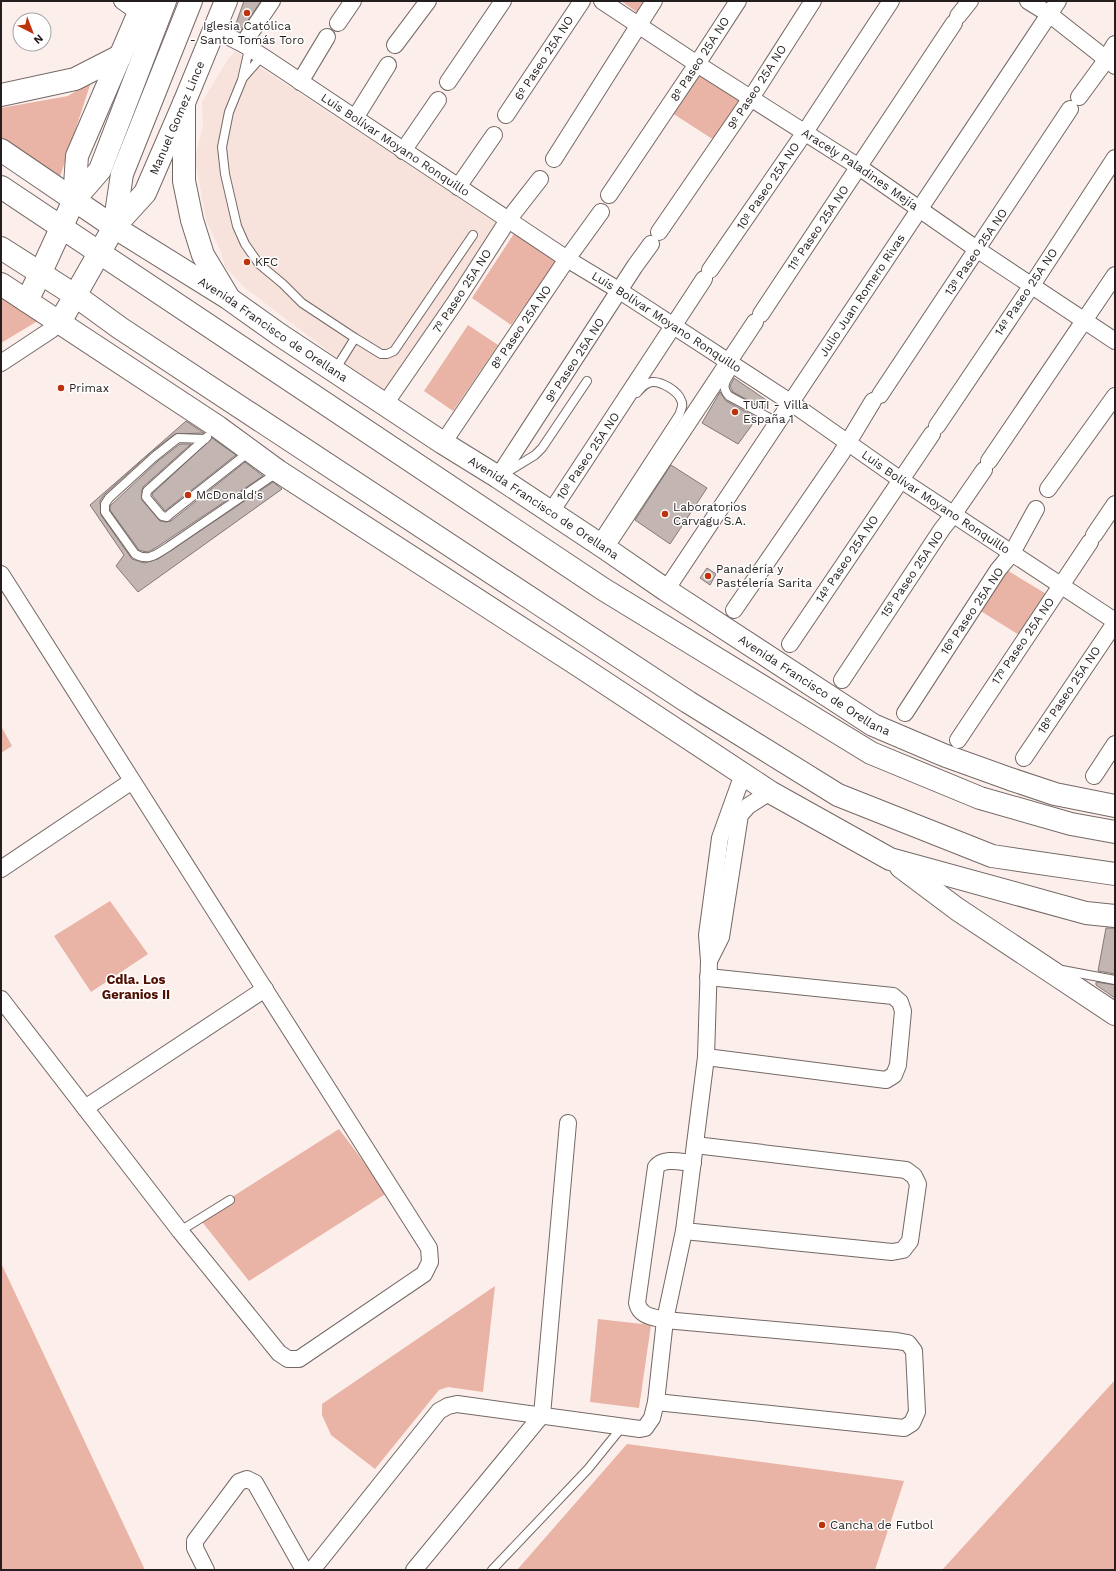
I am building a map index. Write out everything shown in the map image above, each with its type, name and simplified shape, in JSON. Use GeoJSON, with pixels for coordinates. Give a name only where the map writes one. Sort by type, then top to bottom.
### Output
{"type":"FeatureCollection","features":[{"type":"Feature","properties":{"kind":"main road"},"geometry":{"type":"LineString","coordinates":[[26,301],[74,200],[100,170],[165,1]]}},
{"type":"Feature","properties":{"kind":"main road","name":"Manuel Gomez Lince"},"geometry":{"type":"LineString","coordinates":[[114,227],[122,174],[191,1]]}},
{"type":"Feature","properties":{"kind":"main road","name":"Manuel Gomez Lince"},"geometry":{"type":"LineString","coordinates":[[60,322],[114,227],[145,193],[226,1]]}},
{"type":"Feature","properties":{"kind":"main road"},"geometry":{"type":"LineString","coordinates":[[74,200],[77,156],[120,56],[135,5]]}},
{"type":"Feature","properties":{"kind":"main road"},"geometry":{"type":"LineString","coordinates":[[1,95],[75,80],[120,56]]}},
{"type":"Feature","properties":{"kind":"main road"},"geometry":{"type":"LineString","coordinates":[[184,103],[184,181],[192,220],[204,255],[228,298]]}},
{"type":"Feature","properties":{"kind":"main road","name":"Avenida Francisco de Orellana"},"geometry":{"type":"LineString","coordinates":[[1,150],[114,227],[228,298],[334,371],[498,477],[666,590],[873,725],[946,756],[1010,779],[1055,794],[1115,806]]}},
{"type":"Feature","properties":{"kind":"main road"},"geometry":{"type":"LineString","coordinates":[[1,187],[603,589],[871,753],[980,798],[1071,824],[1115,832]]}},
{"type":"Feature","properties":{"kind":"main road"},"geometry":{"type":"LineString","coordinates":[[1,248],[76,296],[120,328],[688,702],[838,795],[992,856],[1115,874]]}},
{"type":"Feature","properties":{"kind":"main road"},"geometry":{"type":"LineString","coordinates":[[1,284],[60,322],[211,433],[250,452],[770,792],[890,859],[957,909],[1115,1014]]}},
{"type":"Feature","properties":{"kind":"main road"},"geometry":{"type":"LineString","coordinates":[[890,859],[1086,913],[1115,916]]}},
{"type":"Feature","properties":{"kind":"street"},"geometry":{"type":"LineString","coordinates":[[251,50],[272,1]]}},
{"type":"Feature","properties":{"kind":"street"},"geometry":{"type":"LineString","coordinates":[[338,24],[353,1]]}},
{"type":"Feature","properties":{"kind":"street"},"geometry":{"type":"LineString","coordinates":[[395,45],[428,1]]}},
{"type":"Feature","properties":{"kind":"street"},"geometry":{"type":"LineString","coordinates":[[448,82],[503,1]]}},
{"type":"Feature","properties":{"kind":"street","name":"6º Paseo 25A NO"},"geometry":{"type":"LineString","coordinates":[[506,115],[582,1]]}},
{"type":"Feature","properties":{"kind":"street","name":"Aracely Paladines Mejía"},"geometry":{"type":"LineString","coordinates":[[602,1],[697,64],[859,167],[920,208],[978,250],[1115,341]]}},
{"type":"Feature","properties":{"kind":"street"},"geometry":{"type":"LineString","coordinates":[[554,159],[654,1]]}},
{"type":"Feature","properties":{"kind":"street","name":"8º Paseo 25A NO"},"geometry":{"type":"LineString","coordinates":[[609,195],[738,1]]}},
{"type":"Feature","properties":{"kind":"street","name":"9º Paseo 25A NO"},"geometry":{"type":"LineString","coordinates":[[498,477],[635,266],[751,98],[813,1]]}},
{"type":"Feature","properties":{"kind":"street","name":"10º Paseo 25A NO"},"geometry":{"type":"LineString","coordinates":[[554,514],[707,275],[805,132],[891,1]]}},
{"type":"Feature","properties":{"kind":"street","name":"11º Paseo 25A NO"},"geometry":{"type":"LineString","coordinates":[[601,545],[731,364],[758,318],[970,1]]}},
{"type":"Feature","properties":{"kind":"street"},"geometry":{"type":"LineString","coordinates":[[1028,1],[1049,14],[1110,63]]}},
{"type":"Feature","properties":{"kind":"street","name":"Julio Juan Romero Rivas"},"geometry":{"type":"LineString","coordinates":[[666,590],[1058,1]]}},
{"type":"Feature","properties":{"kind":"street","name":"Luis Bolívar Moyano Ronquillo"},"geometry":{"type":"LineString","coordinates":[[215,30],[251,50],[567,259],[620,291],[790,402],[900,480],[1115,622]]}},
{"type":"Feature","properties":{"kind":"street"},"geometry":{"type":"LineString","coordinates":[[300,82],[327,37]]}},
{"type":"Feature","properties":{"kind":"street","name":"13º Paseo 25A NO"},"geometry":{"type":"LineString","coordinates":[[734,610],[978,250],[1075,103],[1110,63],[1115,44]]}},
{"type":"Feature","properties":{"kind":"street"},"geometry":{"type":"LineString","coordinates":[[355,118],[388,65]]}},
{"type":"Feature","properties":{"kind":"street"},"geometry":{"type":"LineString","coordinates":[[403,150],[438,100]]}},
{"type":"Feature","properties":{"kind":"street"},"geometry":{"type":"LineString","coordinates":[[458,187],[494,135]]}},
{"type":"Feature","properties":{"kind":"street","name":"14º Paseo 25A NO"},"geometry":{"type":"LineString","coordinates":[[790,644],[1032,286],[1115,158]]}},
{"type":"Feature","properties":{"kind":"street","name":"7º Paseo 25A NO"},"geometry":{"type":"LineString","coordinates":[[385,404],[456,301],[508,220],[540,179]]}},
{"type":"Feature","properties":{"kind":"street","name":"8º Paseo 25A NO"},"geometry":{"type":"LineString","coordinates":[[444,443],[567,259],[601,212]]}},
{"type":"Feature","properties":{"kind":"street","name":"15º Paseo 25A NO"},"geometry":{"type":"LineString","coordinates":[[842,680],[942,529],[953,515],[1115,275]]}},
{"type":"Feature","properties":{"kind":"street"},"geometry":{"type":"LineString","coordinates":[[1,363],[51,330],[60,322]]}},
{"type":"Feature","properties":{"kind":"street"},"geometry":{"type":"LineString","coordinates":[[1048,489],[1115,396]]}},
{"type":"Feature","properties":{"kind":"street","name":"17º Paseo 25A NO"},"geometry":{"type":"LineString","coordinates":[[958,740],[1115,504]]}},
{"type":"Feature","properties":{"kind":"street","name":"16º Paseo 25A NO"},"geometry":{"type":"LineString","coordinates":[[905,712],[998,570],[1012,553],[1036,509]]}},
{"type":"Feature","properties":{"kind":"street"},"geometry":{"type":"LineString","coordinates":[[1,574],[429,1248],[430,1262],[424,1274],[299,1359],[288,1359],[279,1354],[180,1231],[1,998]]}},
{"type":"Feature","properties":{"kind":"street","name":"18º Paseo 25A NO"},"geometry":{"type":"LineString","coordinates":[[1024,758],[1115,622]]}},
{"type":"Feature","properties":{"kind":"street"},"geometry":{"type":"LineString","coordinates":[[1094,776],[1115,744]]}},
{"type":"Feature","properties":{"kind":"street"},"geometry":{"type":"LineString","coordinates":[[312,1570],[439,1411],[448,1406],[457,1404],[640,1429],[645,1428],[652,1418],[656,1402],[665,1320],[684,1231],[706,1057],[708,977],[710,961],[707,935],[720,838],[734,814],[743,774]]}},
{"type":"Feature","properties":{"kind":"street"},"geometry":{"type":"LineString","coordinates":[[1,869],[132,781]]}},
{"type":"Feature","properties":{"kind":"street"},"geometry":{"type":"LineString","coordinates":[[734,814],[770,792]]}},
{"type":"Feature","properties":{"kind":"street"},"geometry":{"type":"LineString","coordinates":[[706,1057],[886,1080],[894,1075],[898,1065],[903,1011],[900,1002],[892,996],[708,977]]}},
{"type":"Feature","properties":{"kind":"street"},"geometry":{"type":"LineString","coordinates":[[85,1108],[265,989]]}},
{"type":"Feature","properties":{"kind":"street"},"geometry":{"type":"LineString","coordinates":[[414,1570],[542,1415],[568,1123]]}},
{"type":"Feature","properties":{"kind":"street"},"geometry":{"type":"LineString","coordinates":[[684,1231],[892,1252],[903,1250],[910,1241],[918,1184],[914,1176],[906,1170],[695,1145]]}},
{"type":"Feature","properties":{"kind":"street"},"geometry":{"type":"LineString","coordinates":[[656,1402],[904,1428],[912,1423],[917,1412],[914,1351],[908,1343],[665,1320],[644,1315],[638,1309],[637,1303],[656,1167],[659,1163],[665,1161],[693,1163]]}},
{"type":"Feature","properties":{"kind":"street"},"geometry":{"type":"LineString","coordinates":[[206,1570],[195,1548],[195,1542],[238,1482],[247,1479],[255,1483],[304,1570]]}},
{"type":"Feature","properties":{"kind":"lane"},"geometry":{"type":"LineString","coordinates":[[251,50],[242,80],[229,112],[222,147],[225,174],[237,226],[245,244],[259,264],[283,284],[302,304],[381,354],[388,354],[394,351],[473,235]]}},
{"type":"Feature","properties":{"kind":"lane"},"geometry":{"type":"LineString","coordinates":[[242,80],[251,50]]}},
{"type":"Feature","properties":{"kind":"lane"},"geometry":{"type":"LineString","coordinates":[[334,371],[356,338]]}},
{"type":"Feature","properties":{"kind":"lane"},"geometry":{"type":"LineString","coordinates":[[731,364],[724,386],[725,392],[729,396],[777,422]]}},
{"type":"Feature","properties":{"kind":"lane"},"geometry":{"type":"LineString","coordinates":[[498,477],[521,465],[542,448],[587,381]]}},
{"type":"Feature","properties":{"kind":"lane"},"geometry":{"type":"LineString","coordinates":[[554,514],[640,388],[650,382],[656,382],[671,389],[679,395],[682,400],[682,407],[679,415],[601,545]]}},
{"type":"Feature","properties":{"kind":"lane"},"geometry":{"type":"LineString","coordinates":[[211,433],[147,491],[146,497],[162,516],[167,517],[250,452]]}},
{"type":"Feature","properties":{"kind":"lane"},"geometry":{"type":"LineString","coordinates":[[211,433],[178,438],[154,457],[109,498],[105,504],[105,512],[135,554],[141,557],[150,558],[278,471]]}},
{"type":"Feature","properties":{"kind":"lane"},"geometry":{"type":"LineString","coordinates":[[1041,965],[1115,980]]}},
{"type":"Feature","properties":{"kind":"lane"},"geometry":{"type":"LineString","coordinates":[[180,1231],[230,1200]]}},
{"type":"Feature","properties":{"kind":"lane"},"geometry":{"type":"LineString","coordinates":[[492,1570],[588,1469],[622,1427]]}},
{"type":"Feature","properties":{"kind":"shaded area"},"geometry":{"type":"Polygon","coordinates":[[[621,1],[646,1],[638,13],[621,1]]]}},
{"type":"Feature","properties":{"kind":"shaded area"},"geometry":{"type":"Polygon","coordinates":[[[235,51],[498,223],[385,394],[245,288],[225,267],[221,252],[206,220],[195,158],[203,126],[202,102],[228,59],[235,51]]]}},
{"type":"Feature","properties":{"kind":"shaded area"},"geometry":{"type":"Polygon","coordinates":[[[702,71],[743,97],[714,140],[672,113],[702,71]]]}},
{"type":"Feature","properties":{"kind":"shaded area"},"geometry":{"type":"Polygon","coordinates":[[[91,82],[59,180],[1,142],[1,108],[68,96],[91,82]]]}},
{"type":"Feature","properties":{"kind":"shaded area"},"geometry":{"type":"Polygon","coordinates":[[[515,232],[558,259],[511,325],[472,298],[515,232]]]}},
{"type":"Feature","properties":{"kind":"shaded area"},"geometry":{"type":"Polygon","coordinates":[[[1,292],[41,319],[1,343],[1,292]]]}},
{"type":"Feature","properties":{"kind":"shaded area"},"geometry":{"type":"Polygon","coordinates":[[[468,325],[498,345],[453,411],[424,391],[468,325]]]}},
{"type":"Feature","properties":{"kind":"shaded area"},"geometry":{"type":"Polygon","coordinates":[[[1005,569],[1048,595],[1021,636],[979,610],[1005,569]]]}},
{"type":"Feature","properties":{"kind":"shaded area"},"geometry":{"type":"Polygon","coordinates":[[[1,726],[12,746],[1,753],[1,726]]]}},
{"type":"Feature","properties":{"kind":"shaded area"},"geometry":{"type":"Polygon","coordinates":[[[110,901],[148,954],[91,992],[54,936],[110,901]]]}},
{"type":"Feature","properties":{"kind":"shaded area"},"geometry":{"type":"Polygon","coordinates":[[[339,1129],[387,1193],[249,1281],[199,1218],[339,1129]]]}},
{"type":"Feature","properties":{"kind":"shaded area"},"geometry":{"type":"Polygon","coordinates":[[[1,1263],[130,1538],[145,1570],[1,1570],[1,1263]]]}},
{"type":"Feature","properties":{"kind":"shaded area"},"geometry":{"type":"Polygon","coordinates":[[[495,1286],[483,1392],[448,1387],[439,1390],[375,1469],[331,1435],[322,1415],[322,1404],[495,1286]]]}},
{"type":"Feature","properties":{"kind":"shaded area"},"geometry":{"type":"Polygon","coordinates":[[[598,1319],[651,1325],[639,1408],[590,1402],[598,1319]]]}},
{"type":"Feature","properties":{"kind":"shaded area"},"geometry":{"type":"Polygon","coordinates":[[[1115,1380],[1115,1570],[942,1570],[1115,1380]]]}},
{"type":"Feature","properties":{"kind":"shaded area"},"geometry":{"type":"Polygon","coordinates":[[[627,1444],[904,1481],[875,1570],[517,1570],[627,1444]]]}},
{"type":"Feature","properties":{"kind":"building","name":"Iglesia Católica - Santo Tomás Toro"},"geometry":{"type":"Polygon","coordinates":[[[244,1],[261,1],[240,32],[234,29],[244,1]]]}},
{"type":"Feature","properties":{"kind":"building"},"geometry":{"type":"Polygon","coordinates":[[[734,378],[769,402],[764,409],[733,392],[730,386],[734,378]]]}},
{"type":"Feature","properties":{"kind":"building"},"geometry":{"type":"Polygon","coordinates":[[[720,392],[726,401],[757,418],[738,444],[702,423],[720,392]]]}},
{"type":"Feature","properties":{"kind":"building"},"geometry":{"type":"Polygon","coordinates":[[[186,421],[204,433],[175,434],[150,453],[105,494],[100,501],[101,515],[132,559],[144,563],[158,559],[273,482],[282,489],[138,592],[116,566],[124,555],[90,505],[186,421]]]}},
{"type":"Feature","properties":{"kind":"building"},"geometry":{"type":"Polygon","coordinates":[[[212,438],[236,455],[165,511],[152,494],[212,438]]]}},
{"type":"Feature","properties":{"kind":"building"},"geometry":{"type":"Polygon","coordinates":[[[180,444],[191,444],[143,487],[142,490],[142,500],[160,521],[171,521],[245,462],[263,476],[157,547],[148,552],[139,550],[110,510],[110,506],[158,461],[180,444]]]}},
{"type":"Feature","properties":{"kind":"building"},"geometry":{"type":"Polygon","coordinates":[[[671,465],[707,488],[670,544],[635,520],[671,465]]]}},
{"type":"Feature","properties":{"kind":"building","name":"Panadería y Pastelería Sarita"},"geometry":{"type":"Polygon","coordinates":[[[707,568],[716,574],[710,585],[700,578],[707,568]]]}},
{"type":"Feature","properties":{"kind":"building"},"geometry":{"type":"Polygon","coordinates":[[[1106,928],[1115,928],[1115,974],[1098,971],[1106,928]]]}},
{"type":"Feature","properties":{"kind":"building"},"geometry":{"type":"Polygon","coordinates":[[[1096,982],[1115,985],[1115,998],[1096,985],[1096,982]]]}},
{"type":"Feature","properties":{"kind":"place","name":"Iglesia Católica - Santo Tomás Toro"},"geometry":{"type":"Point","coordinates":[247,13]}},
{"type":"Feature","properties":{"kind":"place","name":"KFC"},"geometry":{"type":"Point","coordinates":[247,262]}},
{"type":"Feature","properties":{"kind":"place","name":"Primax"},"geometry":{"type":"Point","coordinates":[61,388]}},
{"type":"Feature","properties":{"kind":"place","name":"TUTI - Villa España 1"},"geometry":{"type":"Point","coordinates":[735,412]}},
{"type":"Feature","properties":{"kind":"place","name":"McDonald's"},"geometry":{"type":"Point","coordinates":[188,495]}},
{"type":"Feature","properties":{"kind":"place","name":"Laboratorios Carvagu S.A."},"geometry":{"type":"Point","coordinates":[665,514]}},
{"type":"Feature","properties":{"kind":"place","name":"Panadería y Pastelería Sarita"},"geometry":{"type":"Point","coordinates":[708,576]}},
{"type":"Feature","properties":{"kind":"place","name":"Cancha de Futbol"},"geometry":{"type":"Point","coordinates":[822,1525]}},
{"type":"Feature","properties":{"kind":"district","name":"Cdla. Los Geranios II"},"geometry":{"type":"Point","coordinates":[136,986]}}]}
